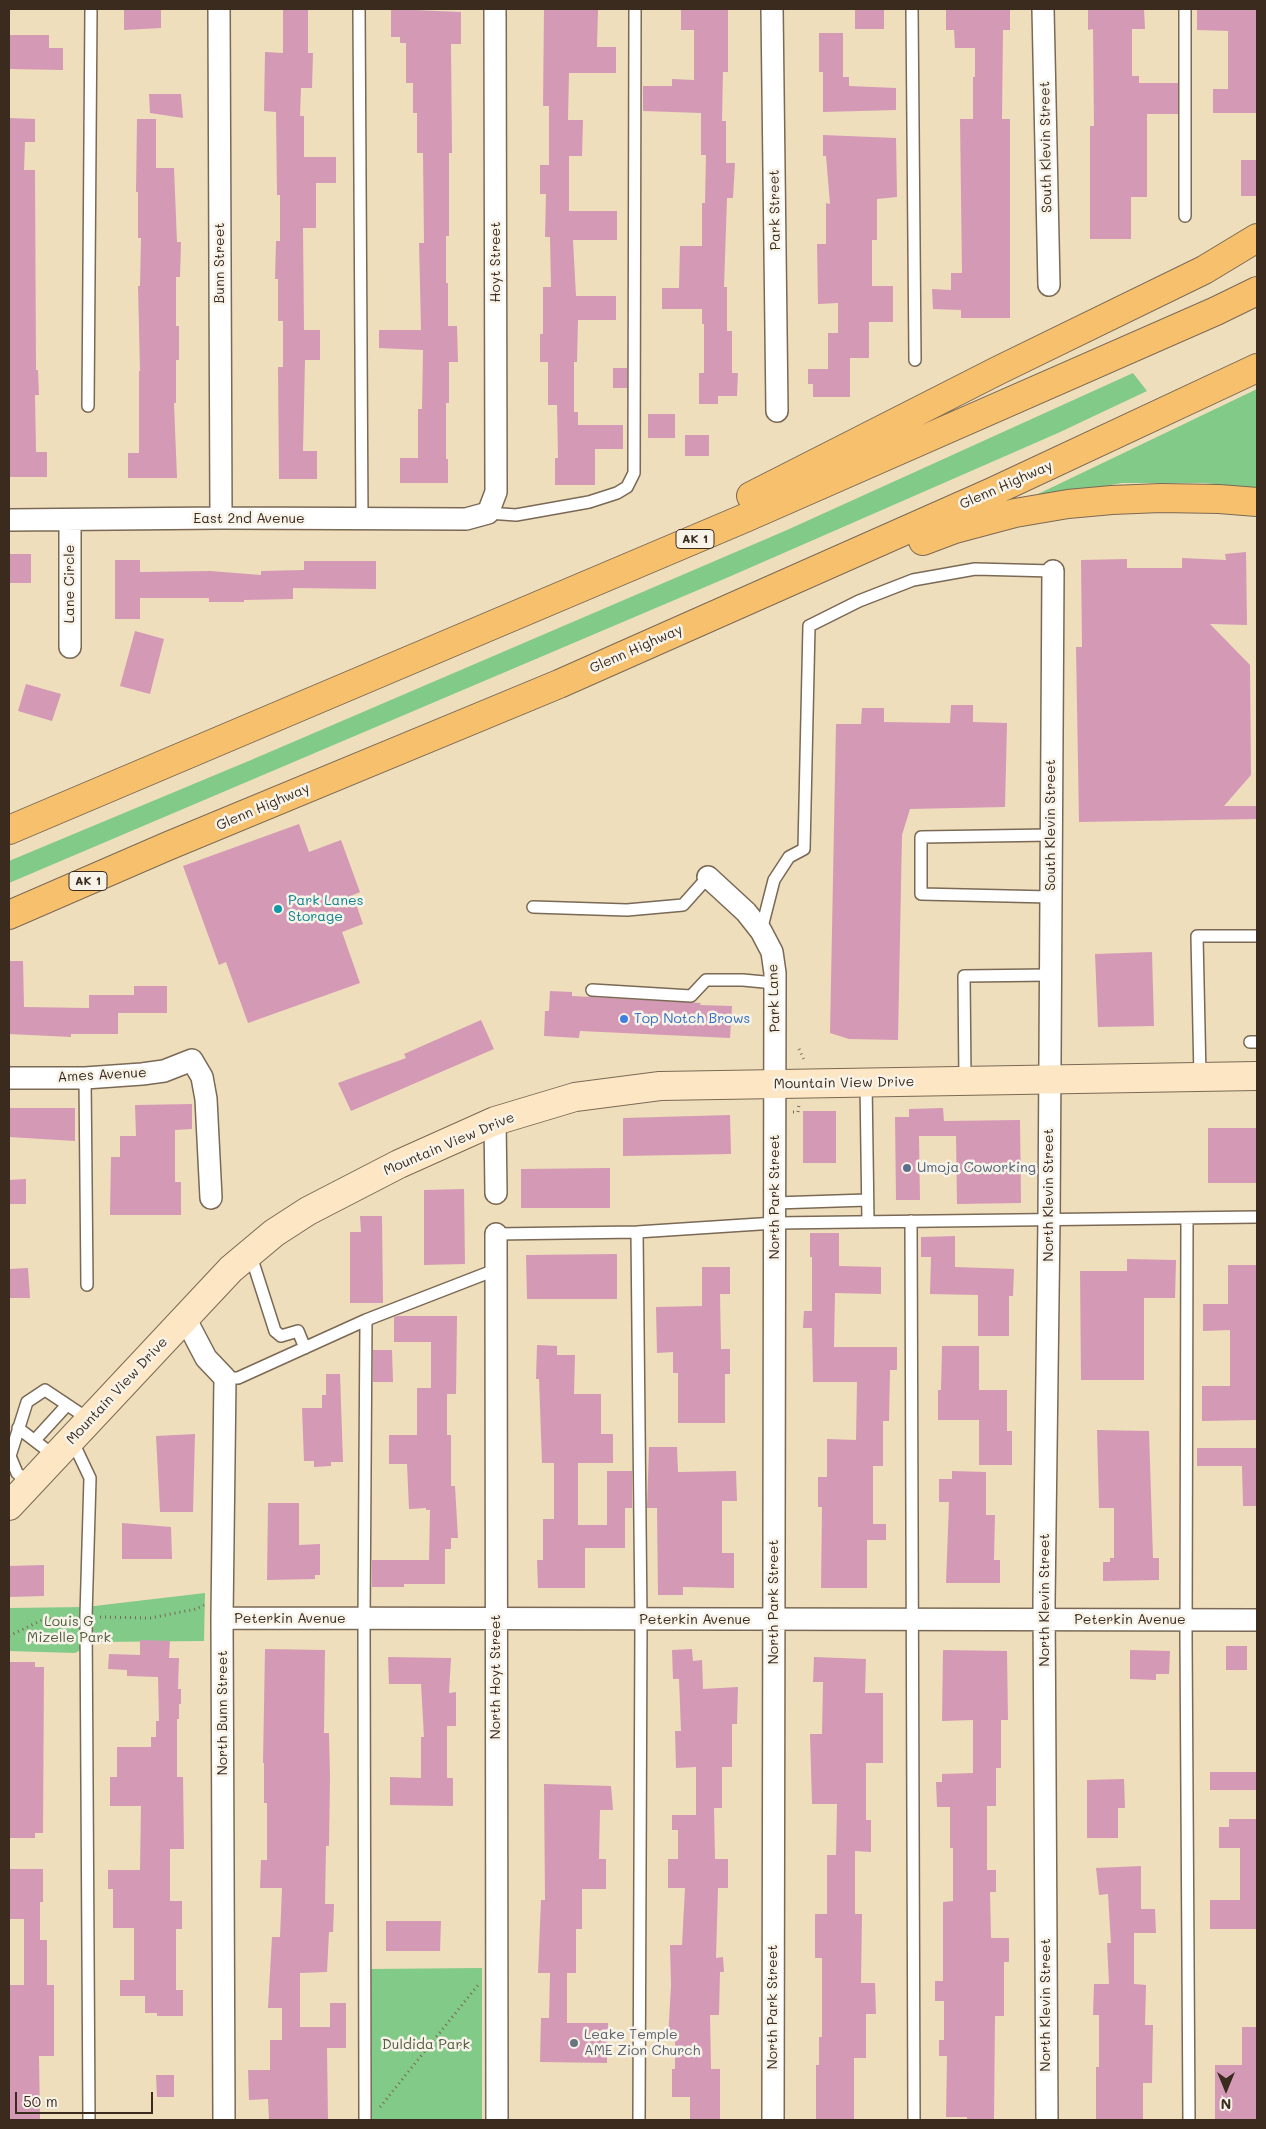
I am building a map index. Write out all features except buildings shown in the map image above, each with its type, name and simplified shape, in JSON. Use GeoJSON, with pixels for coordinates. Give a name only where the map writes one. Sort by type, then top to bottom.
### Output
{"type":"FeatureCollection","features":[{"type":"Feature","properties":{"kind":"highway"},"geometry":{"type":"LineString","coordinates":[[592,582],[736,504],[999,370],[1204,270],[1257,238]]}},
{"type":"Feature","properties":{"kind":"highway","name":"AK 1"},"geometry":{"type":"LineString","coordinates":[[9,830],[863,466],[1216,311],[1257,291]]}},
{"type":"Feature","properties":{"kind":"highway","name":"Glenn Highway"},"geometry":{"type":"LineString","coordinates":[[9,915],[177,842],[559,684],[992,492],[1257,368]]}},
{"type":"Feature","properties":{"kind":"highway"},"geometry":{"type":"LineString","coordinates":[[559,684],[813,587],[954,528],[1050,507],[1112,500],[1219,499],[1257,502]]}},
{"type":"Feature","properties":{"kind":"street","name":"Bunn Street"},"geometry":{"type":"LineString","coordinates":[[219,9],[221,518]]}},
{"type":"Feature","properties":{"kind":"street","name":"Hoyt Street"},"geometry":{"type":"LineString","coordinates":[[488,513],[496,492],[496,9]]}},
{"type":"Feature","properties":{"kind":"street","name":"Park Street"},"geometry":{"type":"LineString","coordinates":[[772,9],[777,411]]}},
{"type":"Feature","properties":{"kind":"street","name":"South Klevin Street"},"geometry":{"type":"LineString","coordinates":[[1043,9],[1049,285]]}},
{"type":"Feature","properties":{"kind":"street","name":"East 2nd Avenue"},"geometry":{"type":"LineString","coordinates":[[9,520],[70,521],[221,518],[466,519],[488,513]]}},
{"type":"Feature","properties":{"kind":"street","name":"Lane Circle"},"geometry":{"type":"LineString","coordinates":[[70,521],[70,647]]}},
{"type":"Feature","properties":{"kind":"street","name":"South Klevin Street"},"geometry":{"type":"LineString","coordinates":[[1049,1080],[1052,571]]}},
{"type":"Feature","properties":{"kind":"street","name":"Park Lane"},"geometry":{"type":"LineString","coordinates":[[708,877],[746,912],[762,931],[772,952],[776,973],[775,1083]]}},
{"type":"Feature","properties":{"kind":"street","name":"Ames Avenue"},"geometry":{"type":"LineString","coordinates":[[9,1078],[85,1078],[164,1071],[192,1060],[202,1077],[206,1099],[210,1198]]}},
{"type":"Feature","properties":{"kind":"street","name":"Mountain View Drive"},"geometry":{"type":"LineString","coordinates":[[9,1506],[30,1484],[54,1445],[90,1420],[231,1269],[274,1234],[308,1211],[400,1164],[495,1122],[575,1097],[660,1086],[1257,1076]]}},
{"type":"Feature","properties":{"kind":"street","name":"North Klevin Street"},"geometry":{"type":"LineString","coordinates":[[1047,2120],[1044,1620],[1049,1080]]}},
{"type":"Feature","properties":{"kind":"street","name":"North Park Street"},"geometry":{"type":"LineString","coordinates":[[773,2120],[775,1083]]}},
{"type":"Feature","properties":{"kind":"street"},"geometry":{"type":"LineString","coordinates":[[495,1122],[496,1193]]}},
{"type":"Feature","properties":{"kind":"street","name":"North Hoyt Street"},"geometry":{"type":"LineString","coordinates":[[496,1234],[497,2120]]}},
{"type":"Feature","properties":{"kind":"street"},"geometry":{"type":"LineString","coordinates":[[185,1318],[206,1358],[225,1378]]}},
{"type":"Feature","properties":{"kind":"street","name":"North Bunn Street"},"geometry":{"type":"LineString","coordinates":[[224,2120],[222,1609],[225,1378]]}},
{"type":"Feature","properties":{"kind":"street","name":"Peterkin Avenue"},"geometry":{"type":"LineString","coordinates":[[222,1609],[364,1620],[1257,1620]]}},
{"type":"Feature","properties":{"kind":"lane"},"geometry":{"type":"LineString","coordinates":[[88,406],[91,9]]}},
{"type":"Feature","properties":{"kind":"lane"},"geometry":{"type":"LineString","coordinates":[[359,9],[362,519]]}},
{"type":"Feature","properties":{"kind":"lane"},"geometry":{"type":"LineString","coordinates":[[488,513],[516,515],[589,502],[627,487],[634,473],[635,9]]}},
{"type":"Feature","properties":{"kind":"lane"},"geometry":{"type":"LineString","coordinates":[[912,9],[915,360]]}},
{"type":"Feature","properties":{"kind":"lane"},"geometry":{"type":"LineString","coordinates":[[1185,9],[1185,216]]}},
{"type":"Feature","properties":{"kind":"lane"},"geometry":{"type":"LineString","coordinates":[[762,931],[774,880],[789,857],[804,849],[809,626],[859,601],[913,580],[975,569],[1052,571]]}},
{"type":"Feature","properties":{"kind":"lane"},"geometry":{"type":"LineString","coordinates":[[1050,896],[921,894],[921,837],[1051,835]]}},
{"type":"Feature","properties":{"kind":"lane"},"geometry":{"type":"LineString","coordinates":[[533,907],[627,910],[684,905],[708,877]]}},
{"type":"Feature","properties":{"kind":"lane"},"geometry":{"type":"LineString","coordinates":[[1200,1077],[1197,936],[1257,936]]}},
{"type":"Feature","properties":{"kind":"lane"},"geometry":{"type":"LineString","coordinates":[[964,1081],[964,976],[1050,975]]}},
{"type":"Feature","properties":{"kind":"lane"},"geometry":{"type":"LineString","coordinates":[[592,990],[691,996],[706,980],[743,980],[775,985]]}},
{"type":"Feature","properties":{"kind":"lane"},"geometry":{"type":"LineString","coordinates":[[85,1078],[87,1285]]}},
{"type":"Feature","properties":{"kind":"lane"},"geometry":{"type":"LineString","coordinates":[[866,1082],[868,1222]]}},
{"type":"Feature","properties":{"kind":"lane"},"geometry":{"type":"LineString","coordinates":[[496,1234],[637,1232],[867,1200]]}},
{"type":"Feature","properties":{"kind":"lane"},"geometry":{"type":"LineString","coordinates":[[774,1213],[868,1222],[1257,1216]]}},
{"type":"Feature","properties":{"kind":"lane"},"geometry":{"type":"LineString","coordinates":[[1188,1218],[1186,1620],[1189,2120]]}},
{"type":"Feature","properties":{"kind":"lane"},"geometry":{"type":"LineString","coordinates":[[911,1221],[914,2120]]}},
{"type":"Feature","properties":{"kind":"lane"},"geometry":{"type":"LineString","coordinates":[[637,1232],[641,1620],[639,2120]]}},
{"type":"Feature","properties":{"kind":"lane"},"geometry":{"type":"LineString","coordinates":[[250,1253],[275,1332],[281,1336],[298,1331],[305,1348]]}},
{"type":"Feature","properties":{"kind":"lane"},"geometry":{"type":"LineString","coordinates":[[225,1378],[238,1378],[366,1320],[495,1270]]}},
{"type":"Feature","properties":{"kind":"lane"},"geometry":{"type":"LineString","coordinates":[[365,2120],[364,1620],[366,1320]]}},
{"type":"Feature","properties":{"kind":"lane"},"geometry":{"type":"LineString","coordinates":[[30,1484],[17,1473],[10,1456],[27,1402],[46,1390],[90,1420]]}},
{"type":"Feature","properties":{"kind":"lane"},"geometry":{"type":"LineString","coordinates":[[54,1445],[67,1405]]}},
{"type":"Feature","properties":{"kind":"lane"},"geometry":{"type":"LineString","coordinates":[[18,1428],[54,1445],[90,1478],[86,1616],[89,2120]]}},
{"type":"Feature","properties":{"kind":"path"},"geometry":{"type":"LineString","coordinates":[[9,1636],[42,1620],[86,1616],[151,1618],[196,1609],[204,1604],[222,1609]]}},
{"type":"Feature","properties":{"kind":"path"},"geometry":{"type":"LineString","coordinates":[[375,2113],[477,1986],[497,1972]]}},
{"type":"Feature","properties":{"kind":"green space"},"geometry":{"type":"Polygon","coordinates":[[[1133,373],[1147,391],[1058,433],[731,576],[9,883],[9,861],[251,760],[787,530],[1133,373]]]}},
{"type":"Feature","properties":{"kind":"green space"},"geometry":{"type":"Polygon","coordinates":[[[1257,389],[1257,488],[1204,483],[1122,483],[1048,496],[1038,494],[1257,389]]]}},
{"type":"Feature","properties":{"kind":"green space","name":"Louis G Mizelle Park"},"geometry":{"type":"Polygon","coordinates":[[[205,1593],[204,1641],[95,1642],[75,1653],[9,1651],[9,1608],[86,1607],[205,1593]]]}},
{"type":"Feature","properties":{"kind":"green space","name":"Duldida Park"},"geometry":{"type":"Polygon","coordinates":[[[482,1968],[482,2120],[370,2120],[369,1969],[482,1968]]]}},
{"type":"Feature","properties":{"kind":"place","name":"Park Lanes Storage"},"geometry":{"type":"Point","coordinates":[278,909]}},
{"type":"Feature","properties":{"kind":"place","name":"Top Notch Brows"},"geometry":{"type":"Point","coordinates":[624,1019]}},
{"type":"Feature","properties":{"kind":"place","name":"Umoja Coworking"},"geometry":{"type":"Point","coordinates":[907,1168]}},
{"type":"Feature","properties":{"kind":"place","name":"Leake Temple AME Zion Church"},"geometry":{"type":"Point","coordinates":[574,2043]}}]}
